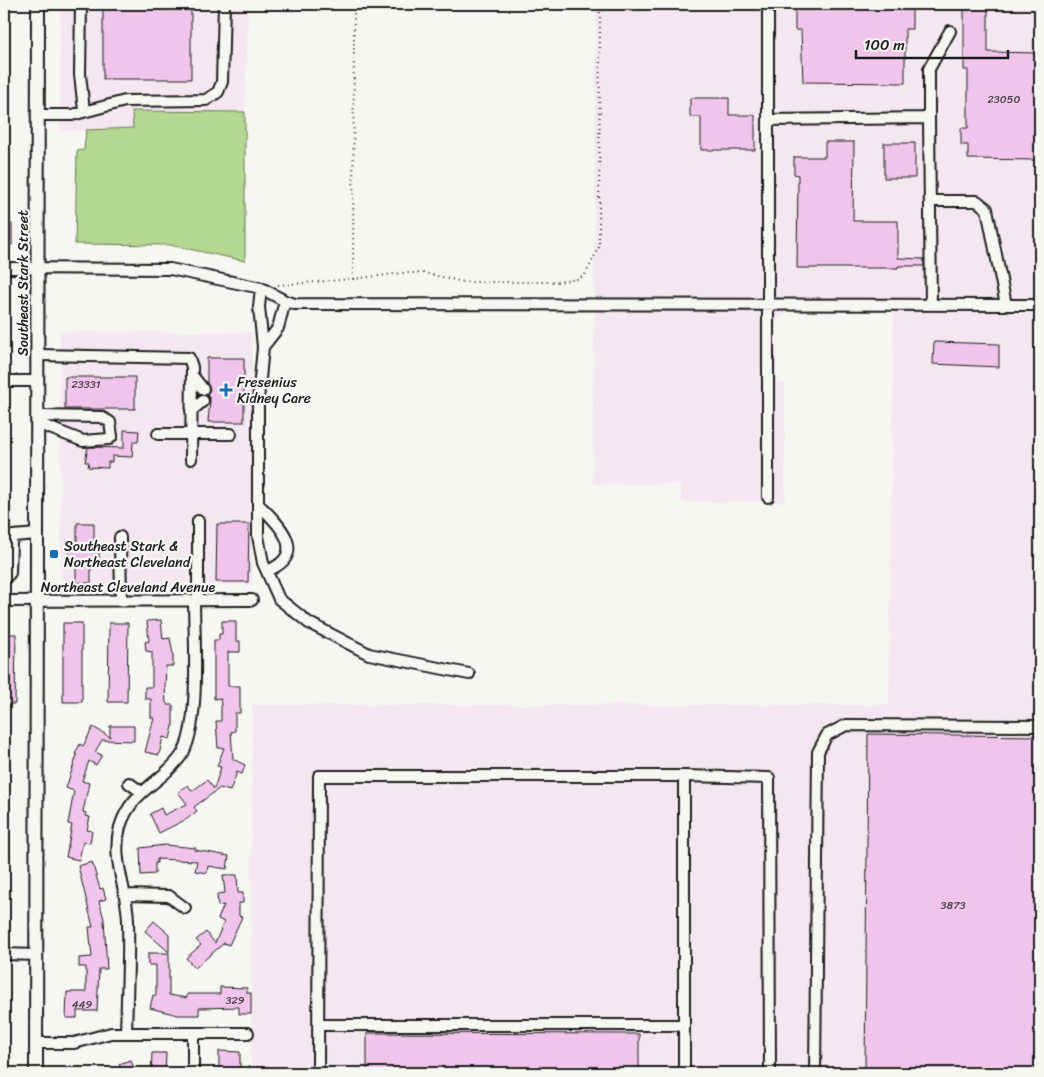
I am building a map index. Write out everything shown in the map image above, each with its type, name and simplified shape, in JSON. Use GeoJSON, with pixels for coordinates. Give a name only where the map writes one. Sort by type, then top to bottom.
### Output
{"type":"FeatureCollection","features":[{"type":"Feature","properties":{"kind":"main road","name":"Southeast Stark Street"},"geometry":{"type":"LineString","coordinates":[[36,1073],[38,4]]}},
{"type":"Feature","properties":{"kind":"street"},"geometry":{"type":"LineString","coordinates":[[81,4],[80,74],[84,111]]}},
{"type":"Feature","properties":{"kind":"street"},"geometry":{"type":"LineString","coordinates":[[38,115],[72,116],[84,111],[125,101],[206,100],[218,92],[222,82],[224,4]]}},
{"type":"Feature","properties":{"kind":"street"},"geometry":{"type":"LineString","coordinates":[[768,4],[766,305],[768,497]]}},
{"type":"Feature","properties":{"kind":"street"},"geometry":{"type":"LineString","coordinates":[[931,304],[930,69],[950,31]]}},
{"type":"Feature","properties":{"kind":"street"},"geometry":{"type":"LineString","coordinates":[[768,120],[929,118]]}},
{"type":"Feature","properties":{"kind":"street"},"geometry":{"type":"LineString","coordinates":[[931,201],[977,201],[987,209],[1006,305]]}},
{"type":"Feature","properties":{"kind":"street"},"geometry":{"type":"LineString","coordinates":[[4,268],[170,269],[261,288],[285,301],[305,304],[1040,305]]}},
{"type":"Feature","properties":{"kind":"street"},"geometry":{"type":"LineString","coordinates":[[261,288],[259,307],[263,346],[258,400],[258,536],[266,571],[279,599],[309,623],[369,654],[470,674]]}},
{"type":"Feature","properties":{"kind":"street"},"geometry":{"type":"LineString","coordinates":[[263,346],[278,328],[285,301]]}},
{"type":"Feature","properties":{"kind":"street"},"geometry":{"type":"LineString","coordinates":[[38,354],[189,358],[192,367],[191,459]]}},
{"type":"Feature","properties":{"kind":"street"},"geometry":{"type":"LineString","coordinates":[[192,375],[203,389]]}},
{"type":"Feature","properties":{"kind":"street"},"geometry":{"type":"LineString","coordinates":[[4,381],[37,381]]}},
{"type":"Feature","properties":{"kind":"street"},"geometry":{"type":"LineString","coordinates":[[191,411],[203,401]]}},
{"type":"Feature","properties":{"kind":"street"},"geometry":{"type":"LineString","coordinates":[[101,417],[110,422],[112,436],[109,439],[84,441],[37,420],[101,417]]}},
{"type":"Feature","properties":{"kind":"street"},"geometry":{"type":"LineString","coordinates":[[158,434],[231,434]]}},
{"type":"Feature","properties":{"kind":"street"},"geometry":{"type":"LineString","coordinates":[[258,504],[272,517],[287,538],[288,549],[286,559],[280,566],[266,571]]}},
{"type":"Feature","properties":{"kind":"street"},"geometry":{"type":"LineString","coordinates":[[126,1033],[128,919],[117,856],[118,838],[124,816],[140,792],[173,766],[182,754],[192,730],[198,521]]}},
{"type":"Feature","properties":{"kind":"street"},"geometry":{"type":"LineString","coordinates":[[4,579],[10,572],[10,542],[13,536],[37,534]]}},
{"type":"Feature","properties":{"kind":"street"},"geometry":{"type":"LineString","coordinates":[[120,537],[121,600]]}},
{"type":"Feature","properties":{"kind":"street","name":"Northeast Cleveland Avenue"},"geometry":{"type":"LineString","coordinates":[[4,601],[252,600]]}},
{"type":"Feature","properties":{"kind":"street"},"geometry":{"type":"LineString","coordinates":[[815,1073],[818,752],[827,735],[846,725],[1040,726]]}},
{"type":"Feature","properties":{"kind":"street"},"geometry":{"type":"LineString","coordinates":[[318,1073],[319,776],[684,776],[769,778],[770,1073]]}},
{"type":"Feature","properties":{"kind":"street"},"geometry":{"type":"LineString","coordinates":[[684,776],[684,1073]]}},
{"type":"Feature","properties":{"kind":"street"},"geometry":{"type":"LineString","coordinates":[[129,783],[140,792]]}},
{"type":"Feature","properties":{"kind":"street"},"geometry":{"type":"LineString","coordinates":[[125,895],[169,896],[185,908]]}},
{"type":"Feature","properties":{"kind":"street"},"geometry":{"type":"LineString","coordinates":[[4,954],[36,955]]}},
{"type":"Feature","properties":{"kind":"street"},"geometry":{"type":"LineString","coordinates":[[318,1025],[683,1025]]}},
{"type":"Feature","properties":{"kind":"street"},"geometry":{"type":"LineString","coordinates":[[36,1043],[74,1043],[100,1035],[126,1033],[248,1034]]}},
{"type":"Feature","properties":{"kind":"street"},"geometry":{"type":"LineString","coordinates":[[193,1033],[193,1073]]}},
{"type":"Feature","properties":{"kind":"path"},"geometry":{"type":"LineString","coordinates":[[353,279],[354,4]]}},
{"type":"Feature","properties":{"kind":"path"},"geometry":{"type":"LineString","coordinates":[[261,288],[289,282],[337,282],[424,273],[464,282],[557,282],[578,279],[585,275],[599,247],[600,4]]}},
{"type":"Feature","properties":{"kind":"shaded area"},"geometry":{"type":"Polygon","coordinates":[[[60,4],[248,4],[245,112],[133,111],[133,128],[60,131],[60,4]]]}},
{"type":"Feature","properties":{"kind":"shaded area"},"geometry":{"type":"Polygon","coordinates":[[[596,4],[1040,4],[1040,1073],[251,1073],[252,705],[889,705],[894,310],[789,311],[776,321],[777,383],[785,383],[785,502],[681,502],[681,484],[593,484],[596,4]]]}},
{"type":"Feature","properties":{"kind":"shaded area"},"geometry":{"type":"Polygon","coordinates":[[[60,332],[252,332],[252,585],[70,586],[61,577],[60,332]]]}},
{"type":"Feature","properties":{"kind":"green space"},"geometry":{"type":"Polygon","coordinates":[[[132,111],[245,112],[245,261],[170,245],[75,244],[77,151],[84,150],[86,130],[133,128],[132,111]]]}},
{"type":"Feature","properties":{"kind":"building"},"geometry":{"type":"Polygon","coordinates":[[[103,4],[191,4],[191,79],[103,79],[103,4]]]}},
{"type":"Feature","properties":{"kind":"building"},"geometry":{"type":"Polygon","coordinates":[[[795,4],[912,4],[912,29],[905,29],[905,83],[803,82],[801,30],[795,30],[795,4]]]}},
{"type":"Feature","properties":{"kind":"building"},"geometry":{"type":"Polygon","coordinates":[[[964,4],[988,4],[988,52],[1040,53],[1040,160],[968,159],[968,145],[961,145],[961,128],[968,128],[968,70],[964,70],[964,4]]]}},
{"type":"Feature","properties":{"kind":"building"},"geometry":{"type":"Polygon","coordinates":[[[690,98],[729,98],[729,115],[755,115],[755,150],[701,150],[701,117],[690,117],[690,98]]]}},
{"type":"Feature","properties":{"kind":"building"},"geometry":{"type":"Polygon","coordinates":[[[825,142],[854,142],[853,221],[898,221],[898,258],[924,259],[924,266],[898,266],[898,268],[797,268],[798,175],[794,174],[794,157],[825,157],[825,142]]]}},
{"type":"Feature","properties":{"kind":"building"},"geometry":{"type":"Polygon","coordinates":[[[884,143],[915,143],[915,178],[884,178],[884,143]]]}},
{"type":"Feature","properties":{"kind":"building"},"geometry":{"type":"Polygon","coordinates":[[[4,224],[12,224],[12,245],[4,245],[4,224]]]}},
{"type":"Feature","properties":{"kind":"building"},"geometry":{"type":"Polygon","coordinates":[[[934,342],[999,344],[999,367],[933,364],[934,342]]]}},
{"type":"Feature","properties":{"kind":"building","name":"Fresenius Kidney Care"},"geometry":{"type":"Polygon","coordinates":[[[207,358],[244,358],[244,422],[208,422],[210,400],[207,394],[210,389],[207,383],[207,358]]]}},
{"type":"Feature","properties":{"kind":"building"},"geometry":{"type":"Polygon","coordinates":[[[65,377],[135,377],[135,409],[65,409],[65,377]]]}},
{"type":"Feature","properties":{"kind":"building"},"geometry":{"type":"Polygon","coordinates":[[[124,430],[139,431],[138,442],[133,442],[132,457],[112,456],[112,462],[108,462],[108,468],[88,467],[89,462],[85,462],[88,447],[124,448],[124,430]]]}},
{"type":"Feature","properties":{"kind":"building"},"geometry":{"type":"Polygon","coordinates":[[[77,523],[94,523],[95,550],[99,550],[99,561],[91,561],[91,583],[76,583],[76,561],[69,561],[69,547],[77,547],[77,523]]]}},
{"type":"Feature","properties":{"kind":"building"},"geometry":{"type":"Polygon","coordinates":[[[217,524],[249,524],[248,582],[216,582],[217,524]]]}},
{"type":"Feature","properties":{"kind":"building"},"geometry":{"type":"Polygon","coordinates":[[[161,620],[163,639],[170,638],[173,654],[173,666],[166,666],[165,687],[166,703],[173,705],[173,726],[170,739],[163,737],[159,755],[145,752],[154,718],[151,718],[151,699],[145,699],[145,687],[152,687],[152,652],[146,651],[145,642],[149,641],[147,621],[161,620]]]}},
{"type":"Feature","properties":{"kind":"building"},"geometry":{"type":"Polygon","coordinates":[[[222,621],[236,621],[236,641],[240,641],[240,652],[228,652],[228,686],[240,686],[240,713],[235,713],[235,731],[231,732],[233,759],[245,765],[242,774],[237,772],[230,791],[220,788],[194,807],[197,811],[187,819],[159,833],[150,814],[161,808],[164,815],[187,804],[178,792],[188,785],[192,791],[207,780],[214,789],[221,767],[217,766],[224,748],[218,748],[216,721],[221,721],[221,705],[220,698],[214,699],[214,640],[219,640],[219,634],[222,634],[222,621]]]}},
{"type":"Feature","properties":{"kind":"building"},"geometry":{"type":"Polygon","coordinates":[[[63,623],[82,623],[82,702],[63,702],[63,623]]]}},
{"type":"Feature","properties":{"kind":"building"},"geometry":{"type":"Polygon","coordinates":[[[109,623],[128,623],[127,702],[108,702],[109,623]]]}},
{"type":"Feature","properties":{"kind":"building"},"geometry":{"type":"Polygon","coordinates":[[[4,634],[16,634],[15,704],[4,704],[4,634]]]}},
{"type":"Feature","properties":{"kind":"building"},"geometry":{"type":"Polygon","coordinates":[[[110,726],[134,726],[134,741],[102,740],[95,752],[102,755],[96,765],[89,761],[82,781],[89,783],[83,812],[86,813],[85,816],[90,817],[87,830],[92,831],[90,843],[83,842],[79,860],[66,857],[72,825],[68,824],[74,791],[66,788],[77,755],[75,754],[80,744],[83,746],[93,727],[110,737],[110,726]]]}},
{"type":"Feature","properties":{"kind":"building"},"geometry":{"type":"Polygon","coordinates":[[[868,734],[1040,736],[1040,1073],[865,1073],[868,734]]]}},
{"type":"Feature","properties":{"kind":"building"},"geometry":{"type":"Polygon","coordinates":[[[165,845],[196,848],[195,850],[229,856],[227,869],[208,866],[207,873],[195,871],[197,861],[157,859],[155,874],[141,875],[140,848],[165,845]]]}},
{"type":"Feature","properties":{"kind":"building"},"geometry":{"type":"Polygon","coordinates":[[[92,862],[100,889],[103,888],[106,899],[99,901],[104,919],[107,969],[99,969],[97,1011],[77,1011],[77,1018],[66,1018],[67,992],[86,992],[86,967],[79,967],[79,958],[92,957],[89,927],[93,927],[78,866],[92,862]]]}},
{"type":"Feature","properties":{"kind":"building"},"geometry":{"type":"Polygon","coordinates":[[[223,875],[237,875],[238,893],[243,893],[243,903],[239,903],[239,916],[242,917],[229,945],[224,943],[195,968],[186,958],[201,945],[196,940],[206,932],[215,943],[224,922],[218,919],[224,905],[218,906],[217,894],[225,893],[223,875]]]}},
{"type":"Feature","properties":{"kind":"building"},"geometry":{"type":"Polygon","coordinates":[[[154,921],[169,934],[169,952],[145,931],[154,921]]]}},
{"type":"Feature","properties":{"kind":"building"},"geometry":{"type":"Polygon","coordinates":[[[148,953],[169,953],[169,995],[187,998],[187,994],[220,994],[220,987],[247,988],[247,993],[251,993],[251,1014],[239,1014],[239,1007],[199,1008],[199,1015],[178,1015],[150,1008],[153,995],[156,996],[156,965],[148,965],[148,953]]]}},
{"type":"Feature","properties":{"kind":"building"},"geometry":{"type":"Polygon","coordinates":[[[367,1033],[639,1034],[639,1073],[367,1073],[367,1033]]]}},
{"type":"Feature","properties":{"kind":"building"},"geometry":{"type":"Polygon","coordinates":[[[219,1051],[240,1052],[240,1073],[219,1073],[219,1051]]]}},
{"type":"Feature","properties":{"kind":"building"},"geometry":{"type":"Polygon","coordinates":[[[152,1053],[166,1053],[165,1073],[151,1073],[152,1053]]]}},
{"type":"Feature","properties":{"kind":"building"},"geometry":{"type":"Polygon","coordinates":[[[131,1060],[135,1073],[122,1073],[119,1064],[131,1060]]]}},
{"type":"Feature","properties":{"kind":"place","name":"Fresenius Kidney Care"},"geometry":{"type":"Point","coordinates":[226,390]}},
{"type":"Feature","properties":{"kind":"place","name":"Southeast Stark & Northeast Cleveland"},"geometry":{"type":"Point","coordinates":[54,554]}}]}
